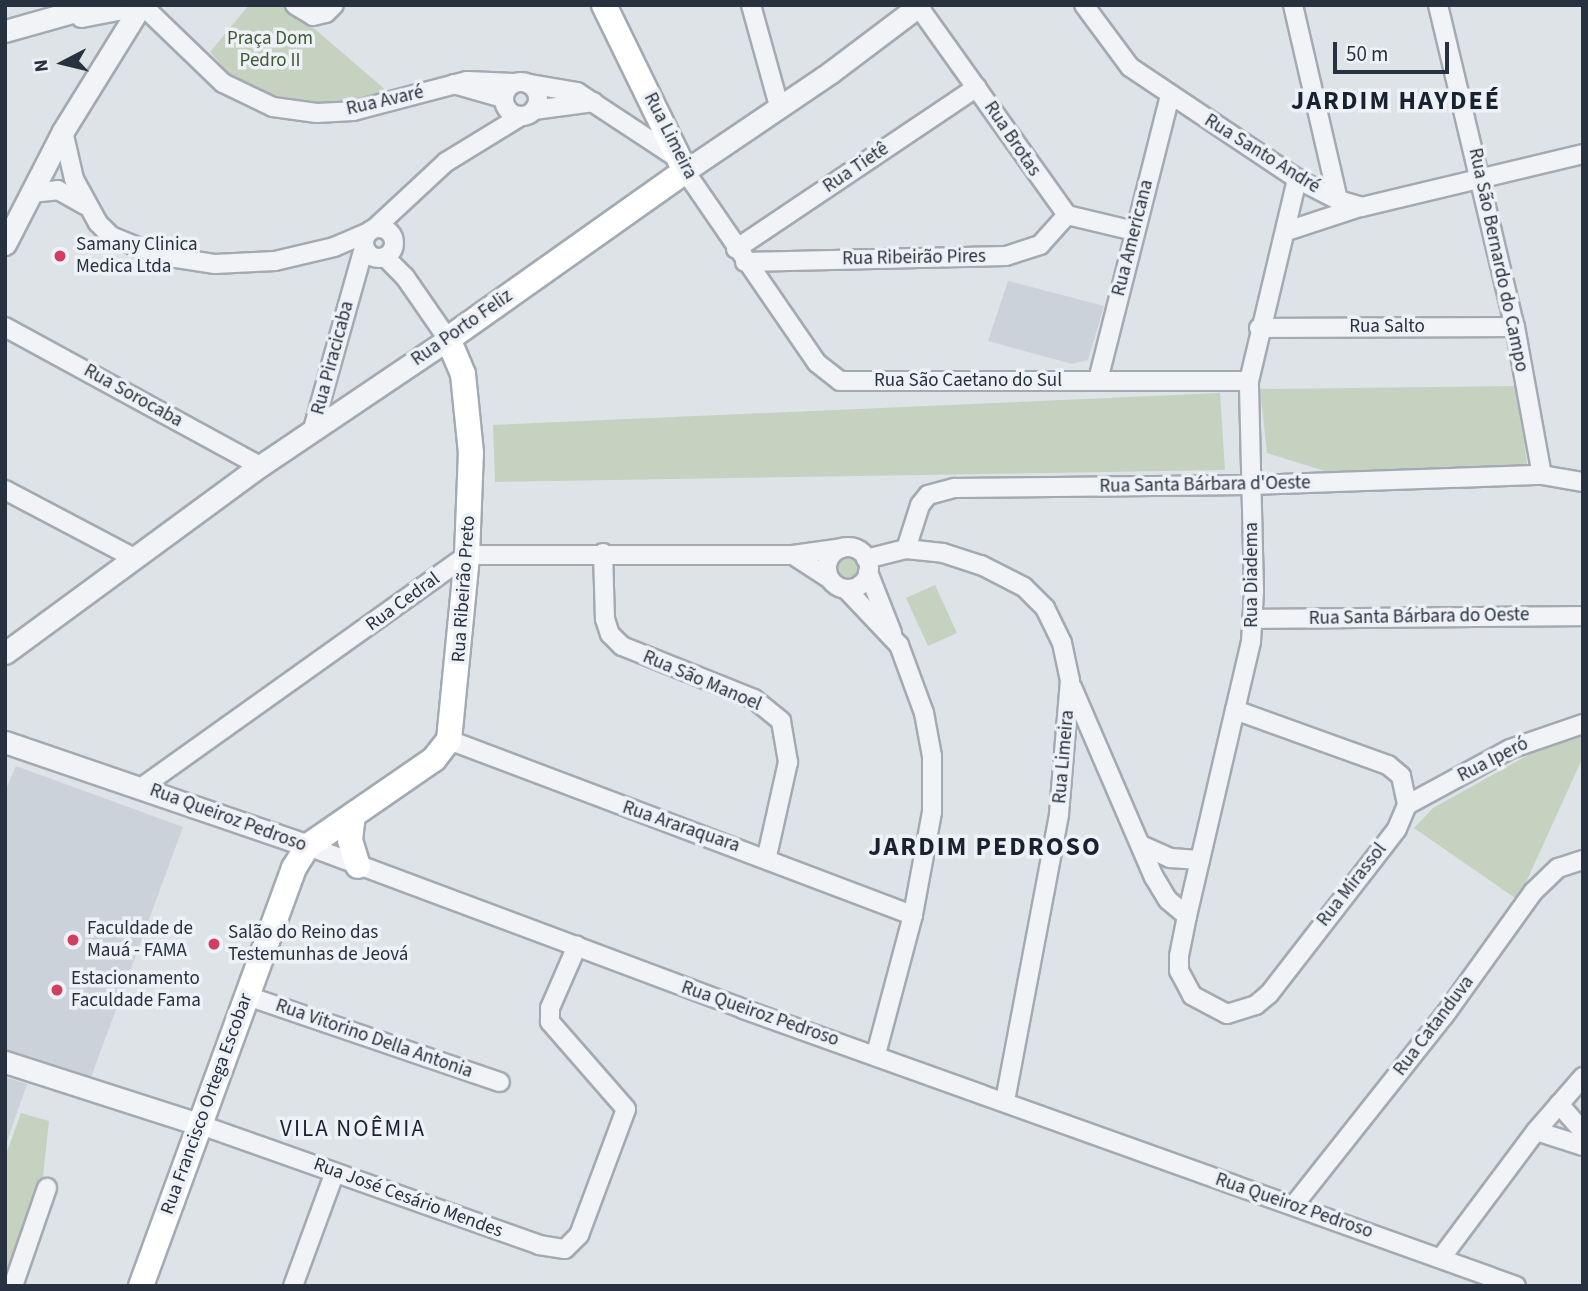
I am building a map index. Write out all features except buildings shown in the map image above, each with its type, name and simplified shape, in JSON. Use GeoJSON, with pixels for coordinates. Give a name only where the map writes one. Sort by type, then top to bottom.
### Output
{"type":"FeatureCollection","features":[{"type":"Feature","properties":{"kind":"main road","name":"Rua Limeira"},"geometry":{"type":"LineString","coordinates":[[604,5],[682,165]]}},
{"type":"Feature","properties":{"kind":"main road","name":"Rua Porto Feliz"},"geometry":{"type":"LineString","coordinates":[[448,339],[682,165]]}},
{"type":"Feature","properties":{"kind":"main road","name":"Rua Ribeirão Preto"},"geometry":{"type":"LineString","coordinates":[[448,339],[463,374],[469,415],[467,555],[449,740]]}},
{"type":"Feature","properties":{"kind":"main road"},"geometry":{"type":"LineString","coordinates":[[308,846],[434,760],[449,740]]}},
{"type":"Feature","properties":{"kind":"main road"},"geometry":{"type":"LineString","coordinates":[[352,816],[350,840],[358,866]]}},
{"type":"Feature","properties":{"kind":"main road","name":"Rua Francisco Ortega Escobar"},"geometry":{"type":"LineString","coordinates":[[141,1286],[286,885],[308,846]]}},
{"type":"Feature","properties":{"kind":"street"},"geometry":{"type":"LineString","coordinates":[[5,32],[69,16],[140,5]]}},
{"type":"Feature","properties":{"kind":"street"},"geometry":{"type":"LineString","coordinates":[[5,244],[63,131],[108,62],[140,5]]}},
{"type":"Feature","properties":{"kind":"street","name":"Rua Avaré"},"geometry":{"type":"LineString","coordinates":[[140,5],[223,83],[250,100],[273,107],[317,113],[353,111],[454,84],[512,92],[567,88],[593,102],[682,165]]}},
{"type":"Feature","properties":{"kind":"street"},"geometry":{"type":"LineString","coordinates":[[295,5],[326,10]]}},
{"type":"Feature","properties":{"kind":"street"},"geometry":{"type":"LineString","coordinates":[[751,5],[779,106]]}},
{"type":"Feature","properties":{"kind":"street","name":"Rua Santo André"},"geometry":{"type":"LineString","coordinates":[[1083,5],[1119,56],[1170,96],[1297,179],[1338,200],[1362,207]]}},
{"type":"Feature","properties":{"kind":"street"},"geometry":{"type":"LineString","coordinates":[[1293,5],[1338,200]]}},
{"type":"Feature","properties":{"kind":"street","name":"Rua São Bernardo do Campo"},"geometry":{"type":"LineString","coordinates":[[1438,5],[1515,327],[1542,475]]}},
{"type":"Feature","properties":{"kind":"street","name":"Rua Porto Feliz"},"geometry":{"type":"LineString","coordinates":[[682,165],[779,106],[919,6]]}},
{"type":"Feature","properties":{"kind":"street","name":"Rua Brotas"},"geometry":{"type":"LineString","coordinates":[[919,6],[1067,215]]}},
{"type":"Feature","properties":{"kind":"street"},"geometry":{"type":"LineString","coordinates":[[100,10],[110,38],[108,62]]}},
{"type":"Feature","properties":{"kind":"street","name":"Rua Tietê"},"geometry":{"type":"LineString","coordinates":[[741,256],[976,87]]}},
{"type":"Feature","properties":{"kind":"street"},"geometry":{"type":"LineString","coordinates":[[512,92],[527,113]]}},
{"type":"Feature","properties":{"kind":"street"},"geometry":{"type":"LineString","coordinates":[[512,92],[538,99],[527,113]]}},
{"type":"Feature","properties":{"kind":"street"},"geometry":{"type":"LineString","coordinates":[[491,132],[512,92]]}},
{"type":"Feature","properties":{"kind":"street","name":"Rua Americana"},"geometry":{"type":"LineString","coordinates":[[1098,380],[1170,96]]}},
{"type":"Feature","properties":{"kind":"street"},"geometry":{"type":"LineString","coordinates":[[63,131],[85,205],[104,230],[131,246],[158,256],[215,264],[308,255],[369,236],[446,162],[491,132],[527,113],[593,102]]}},
{"type":"Feature","properties":{"kind":"street"},"geometry":{"type":"LineString","coordinates":[[1287,231],[1362,207],[1583,154]]}},
{"type":"Feature","properties":{"kind":"street","name":"Rua Limeira"},"geometry":{"type":"LineString","coordinates":[[682,165],[741,256]]}},
{"type":"Feature","properties":{"kind":"street","name":"Rua Diadema"},"geometry":{"type":"LineString","coordinates":[[1187,916],[1254,619],[1249,381],[1259,328],[1287,231],[1297,179]]}},
{"type":"Feature","properties":{"kind":"street"},"geometry":{"type":"LineString","coordinates":[[31,193],[58,190],[85,205]]}},
{"type":"Feature","properties":{"kind":"street"},"geometry":{"type":"LineString","coordinates":[[387,249],[404,200]]}},
{"type":"Feature","properties":{"kind":"street"},"geometry":{"type":"LineString","coordinates":[[1067,215],[1134,230]]}},
{"type":"Feature","properties":{"kind":"street","name":"Rua Ribeirão Pires"},"geometry":{"type":"LineString","coordinates":[[741,256],[1006,256],[1040,245],[1067,215]]}},
{"type":"Feature","properties":{"kind":"street"},"geometry":{"type":"LineString","coordinates":[[369,236],[387,249]]}},
{"type":"Feature","properties":{"kind":"street"},"geometry":{"type":"LineString","coordinates":[[369,236],[387,249]]}},
{"type":"Feature","properties":{"kind":"street","name":"Rua Piracicaba"},"geometry":{"type":"LineString","coordinates":[[313,429],[352,287],[369,236]]}},
{"type":"Feature","properties":{"kind":"street","name":"Rua Ribeirão Preto"},"geometry":{"type":"LineString","coordinates":[[387,249],[448,339]]}},
{"type":"Feature","properties":{"kind":"street","name":"Rua Piracicaba"},"geometry":{"type":"LineString","coordinates":[[352,287],[387,249]]}},
{"type":"Feature","properties":{"kind":"street","name":"Rua São Caetano do Sul"},"geometry":{"type":"LineString","coordinates":[[741,256],[817,363],[840,380],[1249,381]]}},
{"type":"Feature","properties":{"kind":"street","name":"Rua Sorocaba"},"geometry":{"type":"LineString","coordinates":[[5,327],[260,466]]}},
{"type":"Feature","properties":{"kind":"street","name":"Rua Salto"},"geometry":{"type":"LineString","coordinates":[[1259,328],[1515,327]]}},
{"type":"Feature","properties":{"kind":"street","name":"Rua Porto Feliz"},"geometry":{"type":"LineString","coordinates":[[5,653],[260,466],[448,339]]}},
{"type":"Feature","properties":{"kind":"street","name":"Rua Santa Bárbara d'Oeste"},"geometry":{"type":"LineString","coordinates":[[906,549],[920,505],[939,491],[1251,485],[1542,475],[1583,482]]}},
{"type":"Feature","properties":{"kind":"street"},"geometry":{"type":"LineString","coordinates":[[5,490],[134,558]]}},
{"type":"Feature","properties":{"kind":"street"},"geometry":{"type":"LineString","coordinates":[[467,555],[793,555],[842,548],[857,550],[867,566],[924,713],[932,756],[932,812],[913,915],[876,1054]]}},
{"type":"Feature","properties":{"kind":"street"},"geometry":{"type":"LineString","coordinates":[[830,579],[828,561],[842,548]]}},
{"type":"Feature","properties":{"kind":"street","name":"Rua Limeira"},"geometry":{"type":"LineString","coordinates":[[867,566],[906,549],[943,553],[981,565],[1024,587],[1045,608],[1062,643],[1070,680],[1059,815],[1005,1101]]}},
{"type":"Feature","properties":{"kind":"street","name":"Rua São Manoel"},"geometry":{"type":"LineString","coordinates":[[603,553],[606,619],[610,634],[622,646],[754,699],[781,721],[788,762],[767,856]]}},
{"type":"Feature","properties":{"kind":"street","name":"Rua Cedral"},"geometry":{"type":"LineString","coordinates":[[142,787],[467,555]]}},
{"type":"Feature","properties":{"kind":"street"},"geometry":{"type":"LineString","coordinates":[[793,555],[846,589],[892,633]]}},
{"type":"Feature","properties":{"kind":"street"},"geometry":{"type":"LineString","coordinates":[[846,589],[859,586],[867,566]]}},
{"type":"Feature","properties":{"kind":"street","name":"Rua Santa Bárbara do Oeste"},"geometry":{"type":"LineString","coordinates":[[1254,619],[1583,616]]}},
{"type":"Feature","properties":{"kind":"street"},"geometry":{"type":"LineString","coordinates":[[1070,680],[1141,845],[1168,900],[1187,916]]}},
{"type":"Feature","properties":{"kind":"street"},"geometry":{"type":"LineString","coordinates":[[1235,710],[1388,765],[1401,776],[1407,805]]}},
{"type":"Feature","properties":{"kind":"street","name":"Rua Iperó"},"geometry":{"type":"LineString","coordinates":[[1407,805],[1510,749],[1583,724]]}},
{"type":"Feature","properties":{"kind":"street","name":"Rua Araraquara"},"geometry":{"type":"LineString","coordinates":[[449,740],[767,856],[913,915]]}},
{"type":"Feature","properties":{"kind":"street","name":"Rua Queiroz Pedroso"},"geometry":{"type":"LineString","coordinates":[[5,742],[308,846],[577,947],[1516,1286]]}},
{"type":"Feature","properties":{"kind":"street","name":"Rua Mirassol"},"geometry":{"type":"LineString","coordinates":[[1187,916],[1179,971],[1192,995],[1227,1014],[1255,1005],[1397,829],[1407,805]]}},
{"type":"Feature","properties":{"kind":"street"},"geometry":{"type":"LineString","coordinates":[[1141,845],[1170,858],[1200,860]]}},
{"type":"Feature","properties":{"kind":"street","name":"Rua Catanduva"},"geometry":{"type":"LineString","coordinates":[[1294,1205],[1444,1016],[1526,901],[1558,868],[1583,860]]}},
{"type":"Feature","properties":{"kind":"street","name":"Rua José Cesário Mendes"},"geometry":{"type":"LineString","coordinates":[[198,1124],[539,1245],[557,1250],[574,1243],[626,1109],[550,1023],[550,1008],[577,947]]}},
{"type":"Feature","properties":{"kind":"street","name":"Rua Vitorino Della Antonia"},"geometry":{"type":"LineString","coordinates":[[247,996],[500,1082]]}},
{"type":"Feature","properties":{"kind":"street"},"geometry":{"type":"LineString","coordinates":[[5,1062],[198,1124]]}},
{"type":"Feature","properties":{"kind":"street"},"geometry":{"type":"LineString","coordinates":[[1441,1258],[1536,1131],[1583,1077]]}},
{"type":"Feature","properties":{"kind":"street"},"geometry":{"type":"LineString","coordinates":[[1559,1104],[1583,1132]]}},
{"type":"Feature","properties":{"kind":"street"},"geometry":{"type":"LineString","coordinates":[[1536,1131],[1583,1146]]}},
{"type":"Feature","properties":{"kind":"street"},"geometry":{"type":"LineString","coordinates":[[293,1286],[335,1172]]}},
{"type":"Feature","properties":{"kind":"street"},"geometry":{"type":"LineString","coordinates":[[13,1286],[47,1188]]}},
{"type":"Feature","properties":{"kind":"shaded area"},"geometry":{"type":"Polygon","coordinates":[[[1008,281],[1104,306],[1088,360],[1072,364],[988,341],[1008,281]]]}},
{"type":"Feature","properties":{"kind":"shaded area","name":"Faculdade de Mauá - FAMA"},"geometry":{"type":"Polygon","coordinates":[[[16,766],[183,827],[90,1080],[5,1053],[5,791],[16,766]]]}},
{"type":"Feature","properties":{"kind":"shaded area"},"geometry":{"type":"Polygon","coordinates":[[[5,1077],[27,1084],[5,1147],[5,1077]]]}},
{"type":"Feature","properties":{"kind":"green space","name":"Praça Dom Pedro II"},"geometry":{"type":"Polygon","coordinates":[[[249,5],[287,5],[388,92],[339,108],[244,90],[210,52],[249,5]]]}},
{"type":"Feature","properties":{"kind":"green space"},"geometry":{"type":"Polygon","coordinates":[[[1516,386],[1528,470],[1328,472],[1267,453],[1260,389],[1516,386]]]}},
{"type":"Feature","properties":{"kind":"green space"},"geometry":{"type":"Polygon","coordinates":[[[1220,393],[1225,470],[495,482],[493,425],[1220,393]]]}},
{"type":"Feature","properties":{"kind":"green space"},"geometry":{"type":"Polygon","coordinates":[[[847,551],[859,557],[865,569],[859,581],[847,587],[835,581],[829,569],[835,557],[847,551]]]}},
{"type":"Feature","properties":{"kind":"green space"},"geometry":{"type":"Polygon","coordinates":[[[935,585],[957,633],[928,646],[906,598],[935,585]]]}},
{"type":"Feature","properties":{"kind":"green space"},"geometry":{"type":"Polygon","coordinates":[[[1583,736],[1583,757],[1518,900],[1414,828],[1433,808],[1541,748],[1583,736]]]}},
{"type":"Feature","properties":{"kind":"green space"},"geometry":{"type":"Polygon","coordinates":[[[21,1113],[49,1121],[42,1185],[5,1286],[5,1157],[21,1113]]]}},
{"type":"Feature","properties":{"kind":"place","name":"Samany Clinica Medica Ltda"},"geometry":{"type":"Point","coordinates":[60,256]}},
{"type":"Feature","properties":{"kind":"place","name":"Faculdade de Mauá - FAMA"},"geometry":{"type":"Point","coordinates":[73,940]}},
{"type":"Feature","properties":{"kind":"place","name":"Salão do Reino das Testemunhas de Jeová"},"geometry":{"type":"Point","coordinates":[214,944]}},
{"type":"Feature","properties":{"kind":"place","name":"Estacionamento Faculdade Fama"},"geometry":{"type":"Point","coordinates":[57,990]}},
{"type":"Feature","properties":{"kind":"district","name":"JARDIM HAYDEÉ"},"geometry":{"type":"Point","coordinates":[1396,101]}},
{"type":"Feature","properties":{"kind":"district","name":"JARDIM PEDROSO"},"geometry":{"type":"Point","coordinates":[985,847]}},
{"type":"Feature","properties":{"kind":"district","name":"VILA NOÊMIA"},"geometry":{"type":"Point","coordinates":[353,1129]}}]}
